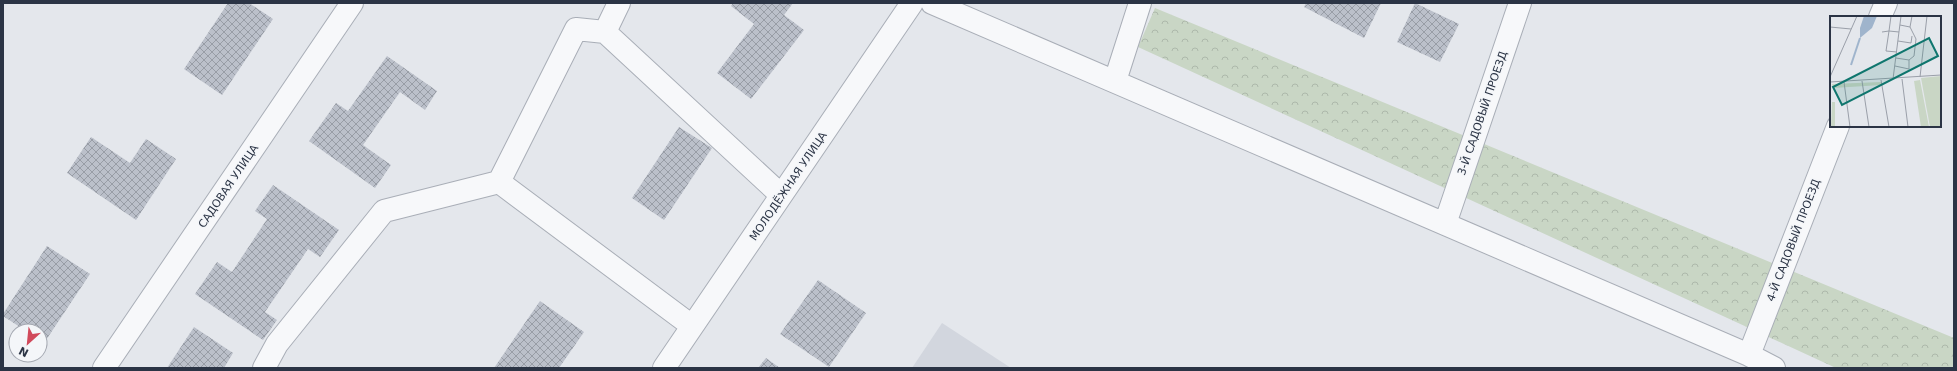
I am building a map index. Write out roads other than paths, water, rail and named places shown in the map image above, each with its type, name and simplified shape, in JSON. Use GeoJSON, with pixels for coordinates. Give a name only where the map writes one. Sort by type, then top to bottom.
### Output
{"type":"FeatureCollection","features":[{"type":"Feature","properties":{"kind":"street","name":"САДОВАЯ УЛИЦА"},"geometry":{"type":"LineString","coordinates":[[104,368],[352,3]]}},
{"type":"Feature","properties":{"kind":"street"},"geometry":{"type":"LineString","coordinates":[[605,32],[619,3]]}},
{"type":"Feature","properties":{"kind":"street","name":"МОЛОДЁЖНАЯ УЛИЦА"},"geometry":{"type":"LineString","coordinates":[[664,368],[912,3]]}},
{"type":"Feature","properties":{"kind":"street"},"geometry":{"type":"LineString","coordinates":[[932,3],[1749,355],[1774,368]]}},
{"type":"Feature","properties":{"kind":"street"},"geometry":{"type":"LineString","coordinates":[[1115,81],[1140,3]]}},
{"type":"Feature","properties":{"kind":"street","name":"3-Й САДОВЫЙ ПРОЕЗД"},"geometry":{"type":"LineString","coordinates":[[1445,224],[1520,3]]}},
{"type":"Feature","properties":{"kind":"street"},"geometry":{"type":"LineString","coordinates":[[1880,16],[1886,3]]}},
{"type":"Feature","properties":{"kind":"street"},"geometry":{"type":"LineString","coordinates":[[264,368],[278,344],[384,211],[499,182],[576,28],[605,32],[781,195]]}},
{"type":"Feature","properties":{"kind":"street","name":"4-Й САДОВЫЙ ПРОЕЗД"},"geometry":{"type":"LineString","coordinates":[[1749,355],[1838,127]]}},
{"type":"Feature","properties":{"kind":"street"},"geometry":{"type":"LineString","coordinates":[[499,182],[692,326]]}}]}
